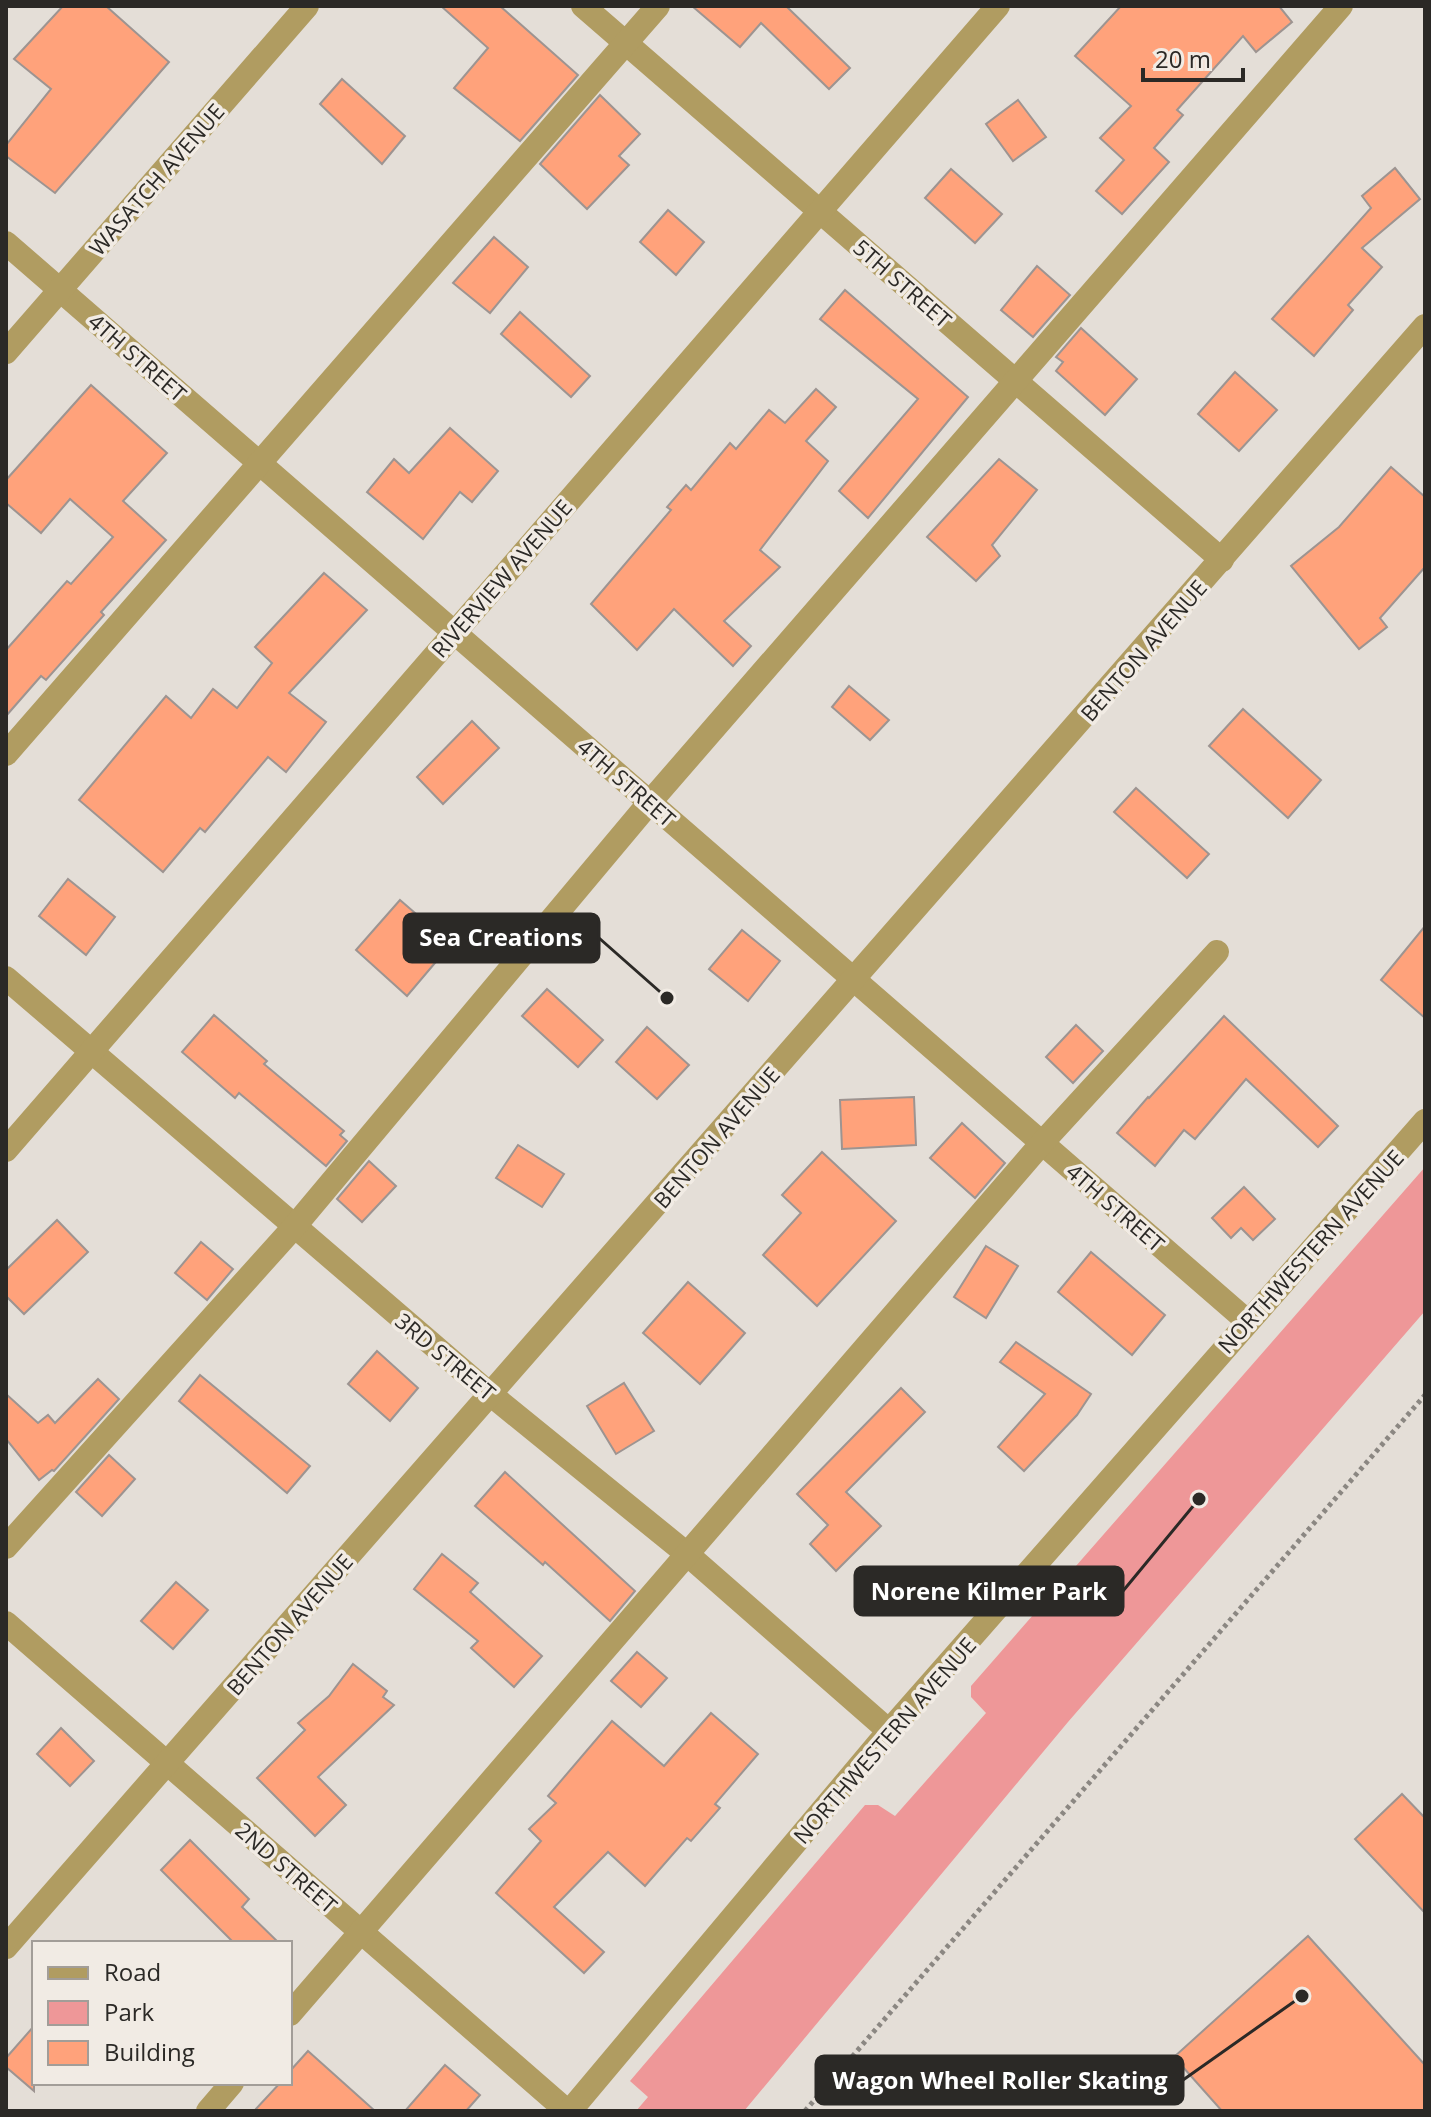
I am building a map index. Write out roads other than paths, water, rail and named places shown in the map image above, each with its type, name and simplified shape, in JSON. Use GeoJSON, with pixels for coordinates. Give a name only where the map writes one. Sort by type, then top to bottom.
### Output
{"type":"FeatureCollection","features":[{"type":"Feature","properties":{"kind":"street","name":"WASATCH AVENUE"},"geometry":{"type":"LineString","coordinates":[[6,352],[307,6]]}},
{"type":"Feature","properties":{"kind":"street","name":"5TH STREET"},"geometry":{"type":"LineString","coordinates":[[583,6],[1222,560]]}},
{"type":"Feature","properties":{"kind":"street"},"geometry":{"type":"LineString","coordinates":[[6,754],[658,6]]}},
{"type":"Feature","properties":{"kind":"street","name":"RIVERVIEW AVENUE"},"geometry":{"type":"LineString","coordinates":[[6,1150],[998,6]]}},
{"type":"Feature","properties":{"kind":"street"},"geometry":{"type":"LineString","coordinates":[[6,1547],[294,1227],[650,802],[1341,6]]}},
{"type":"Feature","properties":{"kind":"street","name":"4TH STREET"},"geometry":{"type":"LineString","coordinates":[[6,243],[1247,1321]]}},
{"type":"Feature","properties":{"kind":"street","name":"BENTON AVENUE"},"geometry":{"type":"LineString","coordinates":[[6,1947],[1425,326]]}},
{"type":"Feature","properties":{"kind":"street"},"geometry":{"type":"LineString","coordinates":[[292,2012],[1042,1143],[1217,952]]}},
{"type":"Feature","properties":{"kind":"street","name":"3RD STREET"},"geometry":{"type":"LineString","coordinates":[[6,978],[490,1394],[687,1554],[889,1731]]}},
{"type":"Feature","properties":{"kind":"street","name":"NORTHWESTERN AVENUE"},"geometry":{"type":"LineString","coordinates":[[569,2111],[889,1731],[1425,1121]]}},
{"type":"Feature","properties":{"kind":"street","name":"2ND STREET"},"geometry":{"type":"LineString","coordinates":[[6,1623],[569,2111]]}},
{"type":"Feature","properties":{"kind":"street"},"geometry":{"type":"LineString","coordinates":[[208,2111],[230,2085]]}},
{"type":"Feature","properties":{"kind":"place","name":"Sea Creations"},"geometry":{"type":"Point","coordinates":[667,998]}},
{"type":"Feature","properties":{"kind":"place","name":"Norene Kilmer Park"},"geometry":{"type":"Point","coordinates":[1199,1499]}},
{"type":"Feature","properties":{"kind":"place","name":"Wagon Wheel Roller Skating"},"geometry":{"type":"Point","coordinates":[1302,1996]}}]}
